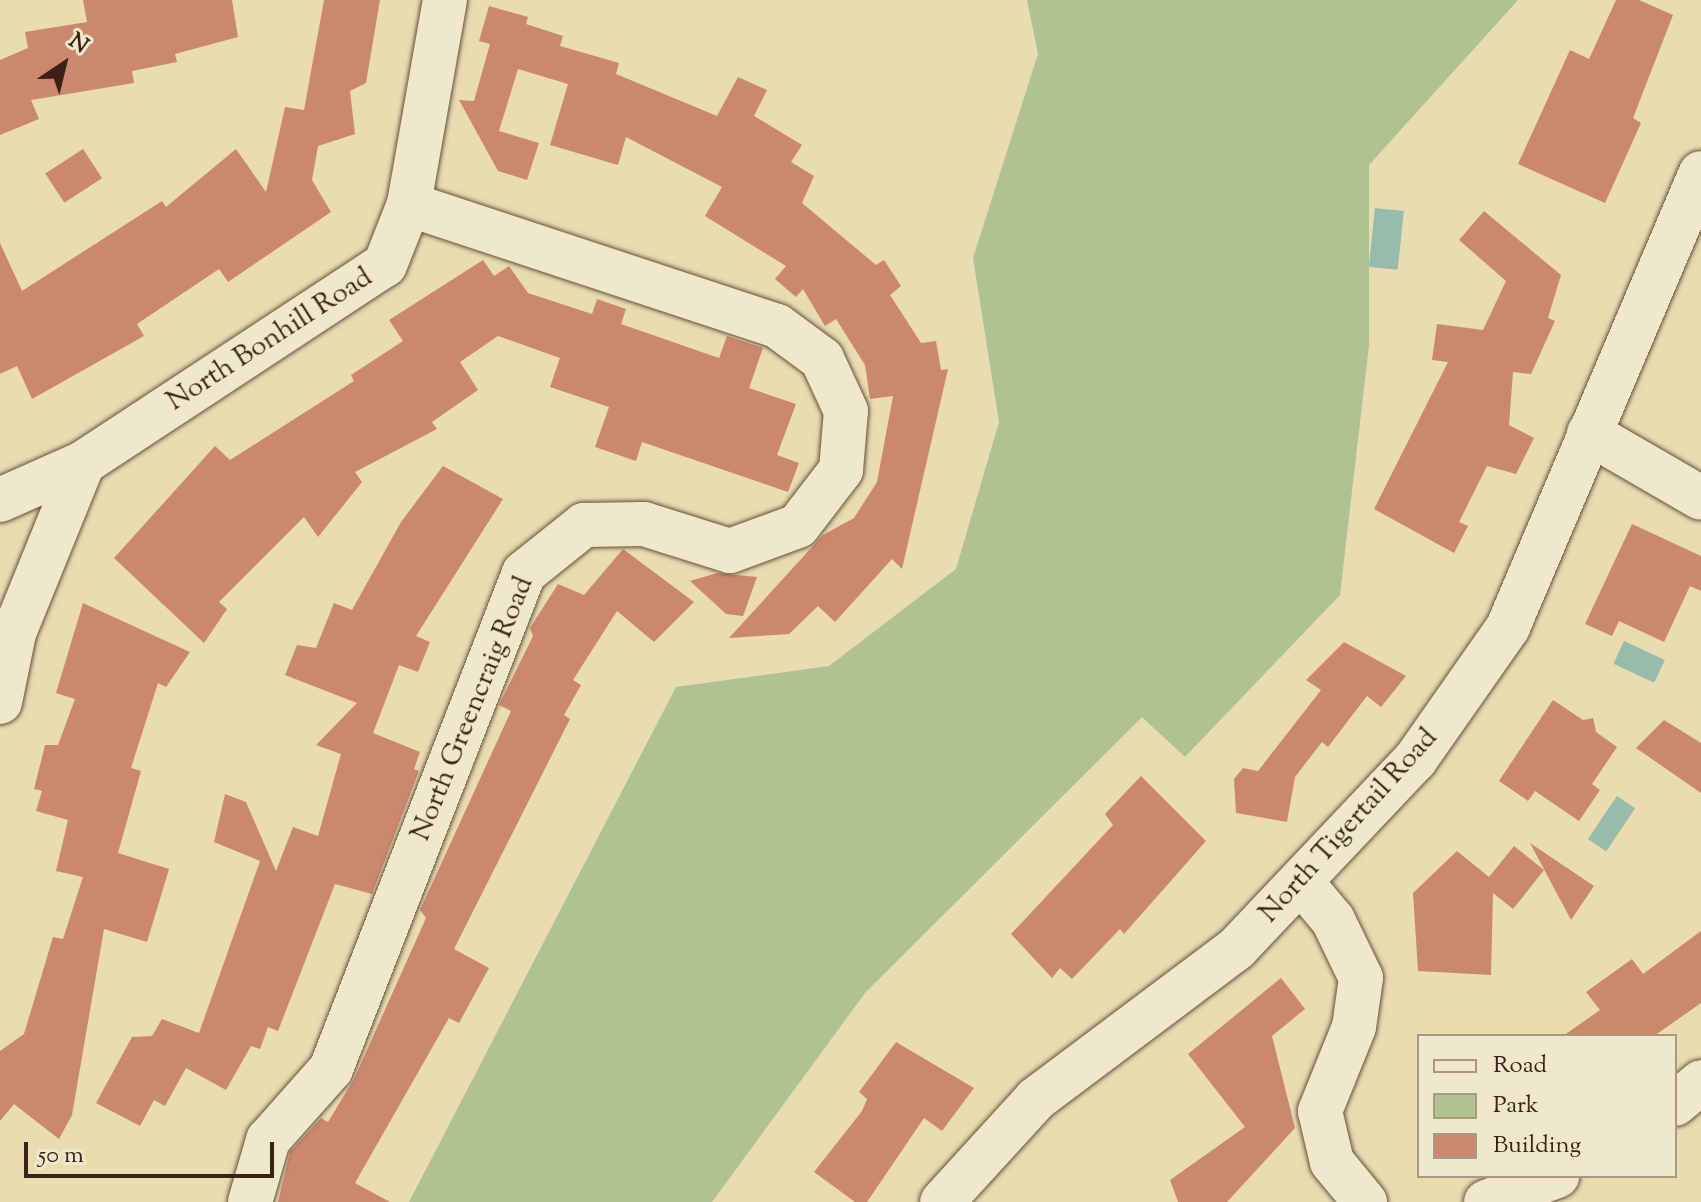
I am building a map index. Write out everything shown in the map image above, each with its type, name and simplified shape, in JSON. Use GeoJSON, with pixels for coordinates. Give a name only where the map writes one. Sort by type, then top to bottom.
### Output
{"type":"FeatureCollection","features":[{"type":"Feature","properties":{"kind":"street","name":"North Bonhill Road"},"geometry":{"type":"LineString","coordinates":[[0,500],[83,463],[385,265],[409,204],[445,0]]}},
{"type":"Feature","properties":{"kind":"street","name":"North Tigertail Road"},"geometry":{"type":"LineString","coordinates":[[942,1202],[1036,1099],[1237,948],[1302,883],[1415,760],[1508,627],[1701,173]]}},
{"type":"Feature","properties":{"kind":"street","name":"North Greencraig Road"},"geometry":{"type":"LineString","coordinates":[[250,1202],[268,1140],[331,1069],[524,573],[584,525],[644,524],[730,551],[798,526],[841,470],[846,411],[822,359],[777,326],[409,204]]}},
{"type":"Feature","properties":{"kind":"street"},"geometry":{"type":"LineString","coordinates":[[1589,433],[1701,498]]}},
{"type":"Feature","properties":{"kind":"street"},"geometry":{"type":"LineString","coordinates":[[0,702],[14,633],[83,463]]}},
{"type":"Feature","properties":{"kind":"street"},"geometry":{"type":"LineString","coordinates":[[1302,883],[1333,920],[1361,978],[1354,1027],[1320,1111],[1332,1162],[1365,1202]]}},
{"type":"Feature","properties":{"kind":"street"},"geometry":{"type":"LineString","coordinates":[[1677,1102],[1701,1082]]}},
{"type":"Feature","properties":{"kind":"street"},"geometry":{"type":"LineString","coordinates":[[1486,1202],[1552,1178]]}},
{"type":"Feature","properties":{"kind":"green space"},"geometry":{"type":"Polygon","coordinates":[[[1027,0],[1518,0],[1369,165],[1369,345],[1340,595],[1185,757],[1142,717],[865,993],[712,1202],[409,1202],[676,687],[829,666],[956,569],[999,422],[973,258],[1038,54],[1027,0]]]}},
{"type":"Feature","properties":{"kind":"shaded area"},"geometry":{"type":"Polygon","coordinates":[[[1375,208],[1404,211],[1398,270],[1369,267],[1375,208]]]}},
{"type":"Feature","properties":{"kind":"shaded area"},"geometry":{"type":"Polygon","coordinates":[[[1624,641],[1665,660],[1654,683],[1613,664],[1624,641]]]}},
{"type":"Feature","properties":{"kind":"shaded area"},"geometry":{"type":"Polygon","coordinates":[[[1617,796],[1635,808],[1606,851],[1588,839],[1617,796]]]}},
{"type":"Feature","properties":{"kind":"building"},"geometry":{"type":"Polygon","coordinates":[[[83,0],[232,0],[238,37],[175,54],[177,62],[132,71],[134,83],[31,100],[39,119],[0,135],[0,60],[28,48],[25,32],[87,22],[83,0]]]}},
{"type":"Feature","properties":{"kind":"building"},"geometry":{"type":"Polygon","coordinates":[[[324,0],[380,0],[366,83],[350,91],[355,134],[318,146],[312,180],[331,212],[228,282],[219,269],[137,324],[144,336],[32,399],[17,366],[0,374],[0,243],[22,291],[162,201],[166,207],[236,149],[266,192],[285,107],[304,110],[324,0]]]}},
{"type":"Feature","properties":{"kind":"building"},"geometry":{"type":"Polygon","coordinates":[[[1616,0],[1639,0],[1673,15],[1633,118],[1641,123],[1605,203],[1518,164],[1570,50],[1589,59],[1616,0]]]}},
{"type":"Feature","properties":{"kind":"building"},"geometry":{"type":"Polygon","coordinates":[[[489,6],[528,17],[526,24],[563,36],[560,46],[619,63],[616,74],[717,116],[738,77],[767,90],[754,116],[802,145],[791,162],[814,176],[802,203],[876,265],[884,260],[901,286],[890,295],[921,343],[936,341],[941,370],[948,369],[902,569],[892,559],[835,622],[818,606],[789,634],[729,638],[823,535],[854,518],[877,482],[893,396],[870,399],[865,365],[836,319],[825,326],[803,289],[796,297],[775,279],[786,266],[705,216],[722,187],[626,137],[618,165],[550,145],[568,84],[518,69],[499,131],[539,143],[527,180],[498,171],[459,100],[474,101],[490,44],[479,41],[489,6]]]}},
{"type":"Feature","properties":{"kind":"building"},"geometry":{"type":"Polygon","coordinates":[[[83,149],[102,178],[64,203],[45,174],[83,149]]]}},
{"type":"Feature","properties":{"kind":"building"},"geometry":{"type":"Polygon","coordinates":[[[1484,211],[1561,275],[1548,318],[1555,321],[1531,374],[1513,372],[1509,425],[1534,438],[1516,474],[1487,466],[1459,522],[1468,526],[1454,553],[1374,509],[1448,362],[1432,360],[1437,324],[1483,330],[1506,281],[1459,240],[1484,211]]]}},
{"type":"Feature","properties":{"kind":"building"},"geometry":{"type":"Polygon","coordinates":[[[483,260],[494,276],[509,266],[528,293],[592,314],[597,299],[626,309],[621,324],[719,358],[727,336],[763,348],[749,388],[796,404],[777,455],[799,463],[788,492],[642,442],[636,461],[595,447],[609,407],[550,387],[560,358],[498,336],[460,362],[478,390],[432,422],[437,429],[355,472],[362,482],[318,537],[304,517],[219,602],[227,609],[204,643],[114,558],[215,446],[230,460],[354,381],[351,375],[403,341],[389,320],[483,260]]]}},
{"type":"Feature","properties":{"kind":"building"},"geometry":{"type":"Polygon","coordinates":[[[443,466],[503,499],[416,636],[430,642],[418,672],[399,665],[373,733],[420,752],[414,769],[419,771],[372,894],[335,884],[278,1031],[268,1027],[260,1049],[251,1046],[226,1090],[186,1068],[165,1106],[154,1100],[140,1126],[96,1103],[132,1037],[152,1036],[162,1019],[199,1033],[260,861],[214,842],[225,794],[246,802],[276,871],[293,827],[318,836],[341,754],[316,745],[357,703],[285,675],[297,645],[316,648],[334,603],[352,610],[401,522],[443,466]]]}},
{"type":"Feature","properties":{"kind":"building"},"geometry":{"type":"Polygon","coordinates":[[[1632,524],[1701,556],[1701,591],[1690,586],[1664,642],[1619,621],[1612,636],[1585,624],[1632,524]]]}},
{"type":"Feature","properties":{"kind":"building"},"geometry":{"type":"Polygon","coordinates":[[[623,549],[694,602],[654,642],[617,611],[573,680],[581,685],[564,715],[570,719],[454,949],[489,968],[459,1023],[449,1018],[355,1183],[390,1202],[278,1202],[290,1152],[321,1118],[328,1122],[354,1079],[426,918],[420,910],[511,711],[499,705],[533,636],[530,628],[558,584],[584,595],[623,549]]]}},
{"type":"Feature","properties":{"kind":"building"},"geometry":{"type":"Polygon","coordinates":[[[717,573],[757,577],[743,616],[726,614],[690,581],[717,573]]]}},
{"type":"Feature","properties":{"kind":"building"},"geometry":{"type":"Polygon","coordinates":[[[83,603],[190,652],[166,687],[158,683],[131,768],[141,771],[118,853],[169,869],[147,942],[104,929],[72,1115],[59,1139],[14,1104],[0,1121],[0,1051],[24,1034],[53,937],[63,939],[83,877],[56,871],[68,820],[36,811],[42,791],[34,789],[45,745],[58,745],[75,699],[56,693],[83,603]]]}},
{"type":"Feature","properties":{"kind":"building"},"geometry":{"type":"Polygon","coordinates":[[[1344,642],[1406,676],[1381,707],[1367,696],[1328,747],[1322,742],[1295,777],[1287,822],[1236,813],[1234,779],[1243,768],[1258,771],[1321,690],[1306,680],[1344,642]]]}},
{"type":"Feature","properties":{"kind":"building"},"geometry":{"type":"Polygon","coordinates":[[[1553,700],[1583,720],[1593,718],[1596,732],[1617,747],[1592,784],[1600,790],[1579,821],[1535,791],[1528,801],[1499,781],[1553,700]]]}},
{"type":"Feature","properties":{"kind":"building"},"geometry":{"type":"Polygon","coordinates":[[[1664,720],[1701,743],[1701,793],[1636,748],[1664,720]]]}},
{"type":"Feature","properties":{"kind":"building"},"geometry":{"type":"Polygon","coordinates":[[[1141,776],[1206,841],[1124,934],[1120,929],[1072,979],[1060,968],[1052,978],[1011,934],[1113,825],[1105,814],[1141,776]]]}},
{"type":"Feature","properties":{"kind":"building"},"geometry":{"type":"Polygon","coordinates":[[[1530,843],[1594,886],[1571,920],[1530,843]]]}},
{"type":"Feature","properties":{"kind":"building"},"geometry":{"type":"Polygon","coordinates":[[[1514,846],[1544,870],[1513,909],[1493,893],[1491,975],[1418,971],[1413,893],[1457,851],[1489,877],[1514,846]]]}},
{"type":"Feature","properties":{"kind":"building"},"geometry":{"type":"Polygon","coordinates":[[[1701,931],[1701,1003],[1657,1034],[1566,1034],[1600,1010],[1586,992],[1632,959],[1643,974],[1701,931]]]}},
{"type":"Feature","properties":{"kind":"building"},"geometry":{"type":"Polygon","coordinates":[[[1281,978],[1305,1009],[1272,1036],[1295,1128],[1227,1202],[1178,1202],[1170,1180],[1245,1127],[1188,1054],[1281,978]]]}},
{"type":"Feature","properties":{"kind":"building"},"geometry":{"type":"Polygon","coordinates":[[[896,1042],[974,1088],[942,1131],[924,1118],[867,1202],[855,1202],[814,1172],[862,1111],[867,1099],[859,1092],[896,1042]]]}}]}
